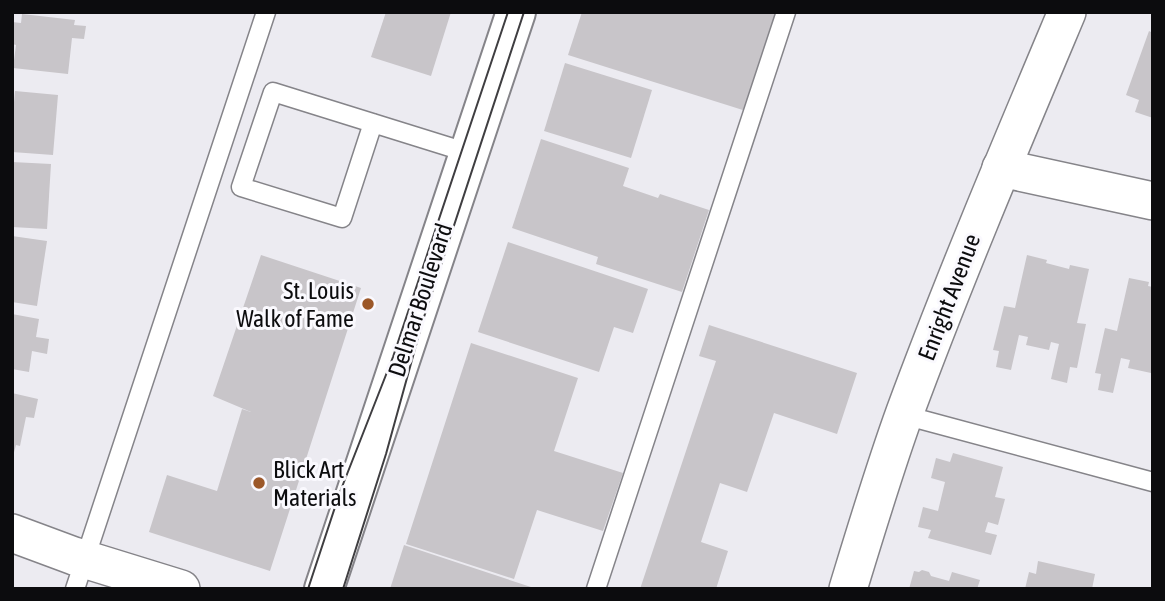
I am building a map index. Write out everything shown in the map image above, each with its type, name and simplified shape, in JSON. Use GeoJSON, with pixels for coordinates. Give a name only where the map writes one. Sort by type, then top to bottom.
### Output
{"type":"FeatureCollection","features":[{"type":"Feature","properties":{"kind":"main road","name":"Delmar Boulevard"},"geometry":{"type":"LineString","coordinates":[[324,589],[516,12]]}},
{"type":"Feature","properties":{"kind":"street","name":"Enright Avenue"},"geometry":{"type":"LineString","coordinates":[[848,589],[904,415],[959,270],[1067,12]]}},
{"type":"Feature","properties":{"kind":"street"},"geometry":{"type":"LineString","coordinates":[[1001,168],[1153,201]]}},
{"type":"Feature","properties":{"kind":"street"},"geometry":{"type":"LineString","coordinates":[[12,533],[52,549],[80,574],[181,589]]}},
{"type":"Feature","properties":{"kind":"lane"},"geometry":{"type":"LineString","coordinates":[[80,574],[266,12]]}},
{"type":"Feature","properties":{"kind":"lane"},"geometry":{"type":"LineString","coordinates":[[596,589],[786,12]]}},
{"type":"Feature","properties":{"kind":"lane"},"geometry":{"type":"LineString","coordinates":[[373,123],[342,218],[241,187],[273,92],[373,123],[469,153]]}},
{"type":"Feature","properties":{"kind":"lane"},"geometry":{"type":"LineString","coordinates":[[904,415],[1153,482]]}},
{"type":"Feature","properties":{"kind":"building"},"geometry":{"type":"Polygon","coordinates":[[[386,12],[451,12],[431,76],[371,57],[386,12]]]}},
{"type":"Feature","properties":{"kind":"building"},"geometry":{"type":"Polygon","coordinates":[[[582,12],[776,12],[746,111],[568,55],[582,12]]]}},
{"type":"Feature","properties":{"kind":"building"},"geometry":{"type":"Polygon","coordinates":[[[22,14],[75,20],[74,25],[86,26],[84,39],[72,38],[68,74],[13,68],[16,45],[12,44],[12,22],[21,23],[22,14]]]}},
{"type":"Feature","properties":{"kind":"building"},"geometry":{"type":"Polygon","coordinates":[[[1149,31],[1153,33],[1153,118],[1135,112],[1139,100],[1126,95],[1149,31]]]}},
{"type":"Feature","properties":{"kind":"building"},"geometry":{"type":"Polygon","coordinates":[[[565,63],[652,90],[631,158],[544,131],[565,63]]]}},
{"type":"Feature","properties":{"kind":"building"},"geometry":{"type":"Polygon","coordinates":[[[15,91],[58,95],[53,155],[12,152],[15,91]]]}},
{"type":"Feature","properties":{"kind":"building"},"geometry":{"type":"Polygon","coordinates":[[[541,139],[629,168],[623,186],[658,198],[660,194],[709,210],[682,292],[596,264],[598,257],[512,228],[541,139]]]}},
{"type":"Feature","properties":{"kind":"building"},"geometry":{"type":"Polygon","coordinates":[[[12,162],[51,164],[47,229],[12,227],[12,162]]]}},
{"type":"Feature","properties":{"kind":"building"},"geometry":{"type":"Polygon","coordinates":[[[12,236],[47,241],[37,306],[12,302],[12,236]]]}},
{"type":"Feature","properties":{"kind":"building"},"geometry":{"type":"Polygon","coordinates":[[[508,242],[648,289],[633,333],[614,327],[599,372],[478,332],[508,242]]]}},
{"type":"Feature","properties":{"kind":"building"},"geometry":{"type":"Polygon","coordinates":[[[261,255],[361,288],[270,571],[149,532],[167,475],[217,491],[242,409],[251,412],[213,396],[261,255]]]}},
{"type":"Feature","properties":{"kind":"building"},"geometry":{"type":"Polygon","coordinates":[[[1027,255],[1069,269],[1070,265],[1089,269],[1077,323],[1086,324],[1077,368],[1070,367],[1067,383],[1051,379],[1059,344],[1051,342],[1049,350],[1026,345],[1028,337],[1019,335],[1011,370],[996,367],[999,351],[993,350],[1004,306],[1015,308],[1027,255]]]}},
{"type":"Feature","properties":{"kind":"building"},"geometry":{"type":"Polygon","coordinates":[[[1129,278],[1149,282],[1148,286],[1153,287],[1151,373],[1128,368],[1130,360],[1121,358],[1113,393],[1098,390],[1101,374],[1095,373],[1105,328],[1117,331],[1129,278]]]}},
{"type":"Feature","properties":{"kind":"building"},"geometry":{"type":"Polygon","coordinates":[[[12,314],[39,319],[36,337],[49,339],[47,354],[32,351],[29,372],[12,369],[12,314]]]}},
{"type":"Feature","properties":{"kind":"building"},"geometry":{"type":"Polygon","coordinates":[[[709,325],[857,373],[837,434],[774,413],[747,492],[720,483],[701,542],[728,551],[716,589],[640,589],[716,361],[699,356],[709,325]]]}},
{"type":"Feature","properties":{"kind":"building"},"geometry":{"type":"Polygon","coordinates":[[[471,343],[578,378],[554,451],[623,473],[603,531],[537,510],[514,579],[406,544],[471,343]]]}},
{"type":"Feature","properties":{"kind":"building"},"geometry":{"type":"Polygon","coordinates":[[[12,393],[38,399],[34,418],[26,417],[20,446],[16,445],[13,456],[12,393]]]}},
{"type":"Feature","properties":{"kind":"building"},"geometry":{"type":"Polygon","coordinates":[[[953,453],[1003,467],[995,497],[1005,499],[998,525],[988,522],[985,532],[997,535],[991,555],[928,538],[931,530],[918,527],[923,507],[938,511],[945,482],[931,478],[936,458],[950,462],[953,453]]]}},
{"type":"Feature","properties":{"kind":"building"},"geometry":{"type":"Polygon","coordinates":[[[404,545],[534,588],[534,589],[390,589],[404,545]]]}},
{"type":"Feature","properties":{"kind":"building"},"geometry":{"type":"Polygon","coordinates":[[[1038,561],[1095,574],[1092,589],[1025,589],[1029,572],[1036,574],[1038,561]]]}},
{"type":"Feature","properties":{"kind":"building"},"geometry":{"type":"Polygon","coordinates":[[[914,571],[929,572],[931,576],[949,581],[952,572],[980,580],[977,589],[909,589],[914,571]]]}},
{"type":"Feature","properties":{"kind":"tram line"},"geometry":{"type":"LineString","coordinates":[[308,589],[340,492],[393,357],[508,12]]}},
{"type":"Feature","properties":{"kind":"tram line"},"geometry":{"type":"LineString","coordinates":[[343,589],[386,454],[423,320],[524,12]]}},
{"type":"Feature","properties":{"kind":"place","name":"St. Louis Walk of Fame"},"geometry":{"type":"Point","coordinates":[368,304]}},
{"type":"Feature","properties":{"kind":"place","name":"Blick Art Materials"},"geometry":{"type":"Point","coordinates":[259,483]}}]}
